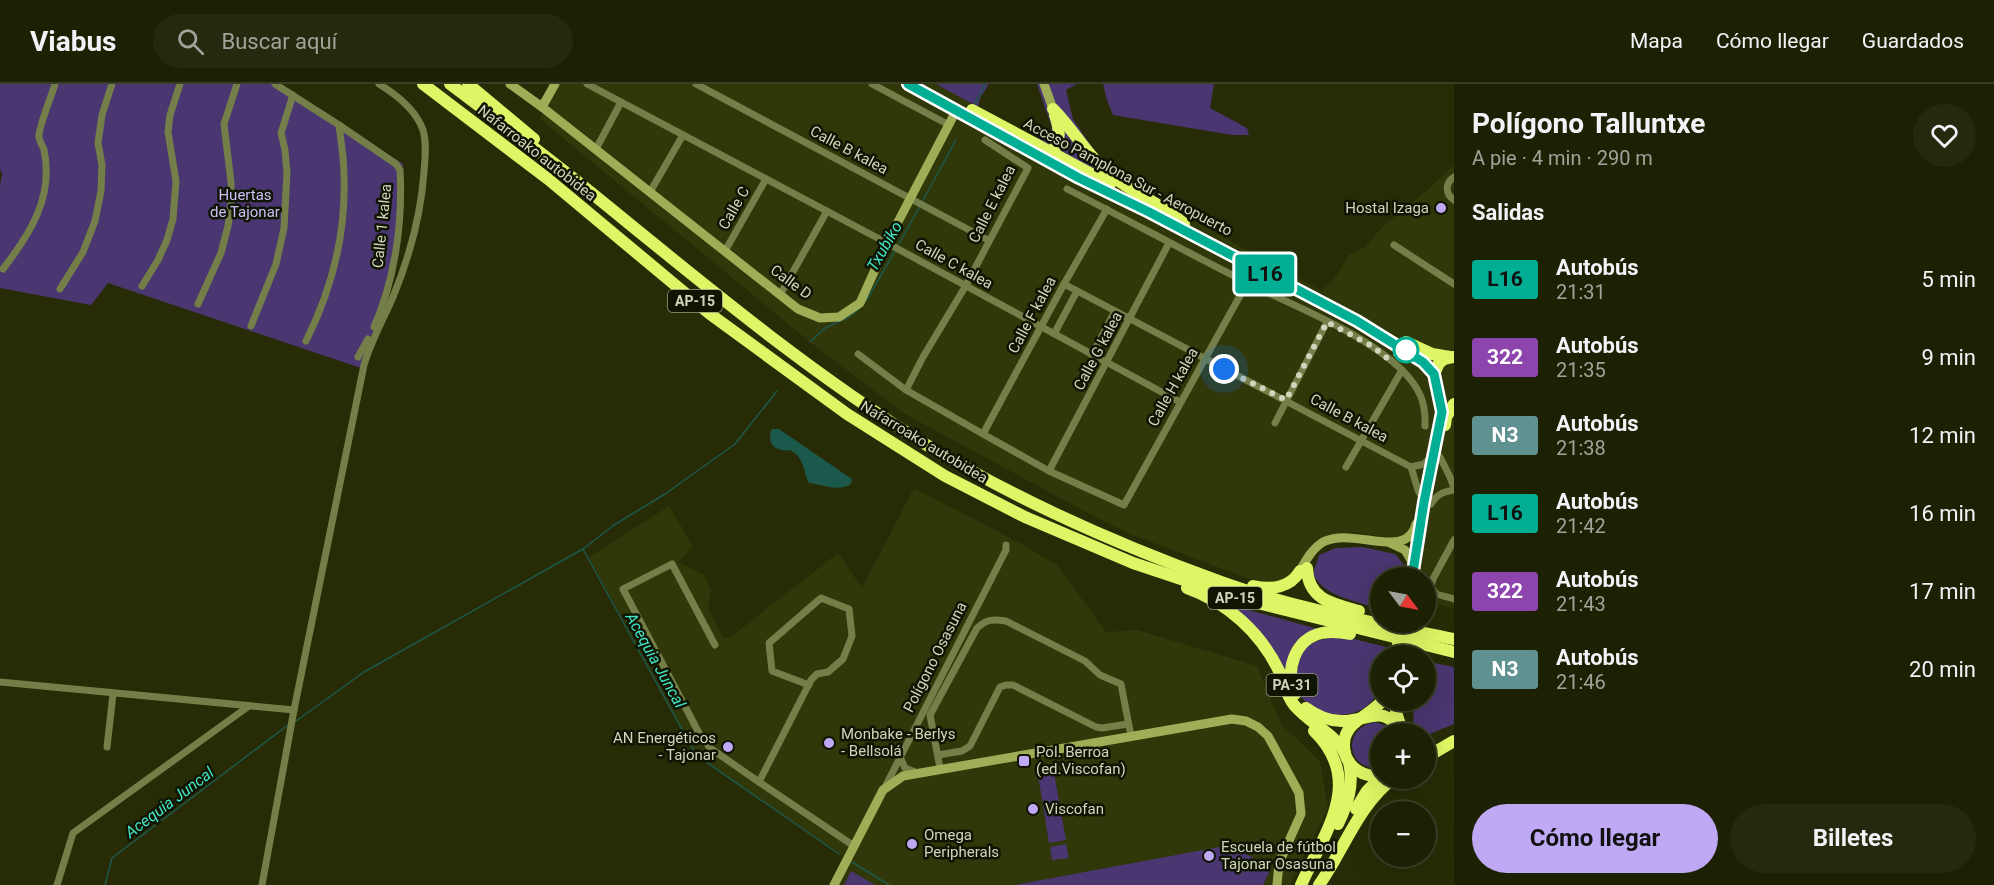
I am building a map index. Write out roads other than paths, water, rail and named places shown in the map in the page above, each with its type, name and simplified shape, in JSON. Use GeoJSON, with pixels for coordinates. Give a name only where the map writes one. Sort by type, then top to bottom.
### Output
{"type":"FeatureCollection","features":[{"type":"Feature","properties":{"kind":"highway"},"geometry":{"type":"LineString","coordinates":[[413,84],[457,109]]}},
{"type":"Feature","properties":{"kind":"highway","name":"AP-15"},"geometry":{"type":"LineString","coordinates":[[423,84],[457,109]]}},
{"type":"Feature","properties":{"kind":"highway","name":"AP-15"},"geometry":{"type":"LineString","coordinates":[[450,84],[591,193]]}},
{"type":"Feature","properties":{"kind":"highway","name":"Acceso Pamplona Sur - Aeropuerto"},"geometry":{"type":"LineString","coordinates":[[908,84],[956,111],[1028,145]]}},
{"type":"Feature","properties":{"kind":"highway","name":"Acceso Pamplona Sur - Aeropuerto"},"geometry":{"type":"LineString","coordinates":[[923,84],[1028,145],[1079,178],[1357,321],[1418,357],[1434,374]]}},
{"type":"Feature","properties":{"kind":"highway"},"geometry":{"type":"LineString","coordinates":[[471,86],[572,171],[591,193]]}},
{"type":"Feature","properties":{"kind":"highway","name":"Nafarroako autobidea"},"geometry":{"type":"LineString","coordinates":[[457,109],[548,179],[710,314],[847,414],[945,476],[1025,517],[1133,563],[1238,598],[1454,654]]}},
{"type":"Feature","properties":{"kind":"highway"},"geometry":{"type":"LineString","coordinates":[[1028,145],[1050,137],[1055,119]]}},
{"type":"Feature","properties":{"kind":"highway"},"geometry":{"type":"LineString","coordinates":[[1028,145],[1043,154],[1050,152],[1057,145],[1059,137],[1059,124],[1055,119]]}},
{"type":"Feature","properties":{"kind":"highway"},"geometry":{"type":"LineString","coordinates":[[1055,119],[1092,159],[1112,176],[1170,211],[1184,224]]}},
{"type":"Feature","properties":{"kind":"highway"},"geometry":{"type":"LineString","coordinates":[[1050,152],[1055,160],[1071,168],[1079,178]]}},
{"type":"Feature","properties":{"kind":"highway","name":"Acceso Pamplona Sur - Aeropuerto"},"geometry":{"type":"LineString","coordinates":[[1050,152],[1391,334],[1432,354],[1452,357]]}},
{"type":"Feature","properties":{"kind":"highway","name":"Nafarroako autobidea"},"geometry":{"type":"LineString","coordinates":[[591,193],[727,303],[806,363],[927,445],[1001,487],[1055,514],[1219,581],[1285,601],[1370,618]]}},
{"type":"Feature","properties":{"kind":"highway"},"geometry":{"type":"LineString","coordinates":[[1414,567],[1428,503],[1442,412],[1434,374],[1439,363],[1452,357]]}},
{"type":"Feature","properties":{"kind":"highway"},"geometry":{"type":"LineString","coordinates":[[1437,388],[1446,396],[1454,398]]}},
{"type":"Feature","properties":{"kind":"highway"},"geometry":{"type":"LineString","coordinates":[[1436,456],[1446,417],[1454,404]]}},
{"type":"Feature","properties":{"kind":"highway"},"geometry":{"type":"LineString","coordinates":[[945,476],[970,494],[1018,520],[1100,556],[1192,590],[1236,616],[1261,640],[1278,670],[1287,694],[1295,705],[1340,744],[1356,770],[1370,775]]}},
{"type":"Feature","properties":{"kind":"highway"},"geometry":{"type":"LineString","coordinates":[[1420,567],[1428,503]]}},
{"type":"Feature","properties":{"kind":"highway"},"geometry":{"type":"LineString","coordinates":[[1205,575],[1222,576],[1266,588],[1288,584],[1301,571],[1311,588],[1323,598],[1331,603],[1370,614]]}},
{"type":"Feature","properties":{"kind":"highway","name":"PA-31"},"geometry":{"type":"LineString","coordinates":[[1360,718],[1339,721],[1323,718],[1311,712],[1298,699],[1290,680],[1291,668],[1297,650],[1310,637],[1320,633],[1339,632],[1454,654]]}},
{"type":"Feature","properties":{"kind":"highway","name":"Nafarroako autobidea"},"geometry":{"type":"LineString","coordinates":[[1434,633],[1454,639]]}},
{"type":"Feature","properties":{"kind":"highway"},"geometry":{"type":"LineString","coordinates":[[1270,657],[1284,696],[1293,710],[1328,745],[1338,770],[1339,797],[1336,810],[1301,885]]}},
{"type":"Feature","properties":{"kind":"highway"},"geometry":{"type":"LineString","coordinates":[[1306,885],[1348,802],[1351,787],[1344,742],[1347,732],[1352,724],[1374,711]]}},
{"type":"Feature","properties":{"kind":"highway"},"geometry":{"type":"LineString","coordinates":[[1360,718],[1379,715],[1389,718],[1395,723]]}},
{"type":"Feature","properties":{"kind":"highway"},"geometry":{"type":"LineString","coordinates":[[1436,743],[1454,732]]}},
{"type":"Feature","properties":{"kind":"highway"},"geometry":{"type":"LineString","coordinates":[[1436,752],[1454,741]]}},
{"type":"Feature","properties":{"kind":"highway"},"geometry":{"type":"LineString","coordinates":[[1318,885],[1362,798],[1370,788]]}},
{"type":"Feature","properties":{"kind":"highway"},"geometry":{"type":"LineString","coordinates":[[1318,885],[1332,867],[1362,813],[1382,789]]}},
{"type":"Feature","properties":{"kind":"street"},"geometry":{"type":"LineString","coordinates":[[3,269],[28,235],[37,217],[45,180],[44,150],[39,136],[55,84]]}},
{"type":"Feature","properties":{"kind":"street"},"geometry":{"type":"LineString","coordinates":[[60,289],[83,252],[95,221],[101,191],[102,165],[98,143],[102,115],[112,84]]}},
{"type":"Feature","properties":{"kind":"street"},"geometry":{"type":"LineString","coordinates":[[142,286],[158,260],[173,219],[176,181],[168,132],[170,115],[180,84]]}},
{"type":"Feature","properties":{"kind":"street"},"geometry":{"type":"LineString","coordinates":[[198,304],[221,253],[228,226],[231,182],[224,124],[237,84]]}},
{"type":"Feature","properties":{"kind":"street"},"geometry":{"type":"LineString","coordinates":[[275,84],[339,125],[344,174],[344,208],[340,240],[328,291],[306,341]]}},
{"type":"Feature","properties":{"kind":"street"},"geometry":{"type":"LineString","coordinates":[[262,885],[294,710],[364,365],[372,340],[401,273],[422,196],[425,151],[423,130],[413,112],[395,93],[379,84]]}},
{"type":"Feature","properties":{"kind":"street","name":"Calle D"},"geometry":{"type":"LineString","coordinates":[[510,84],[543,107],[798,309],[820,318],[838,317],[860,303],[887,243],[914,201],[956,111]]}},
{"type":"Feature","properties":{"kind":"street"},"geometry":{"type":"LineString","coordinates":[[543,107],[555,84]]}},
{"type":"Feature","properties":{"kind":"street","name":"Calle C kalea"},"geometry":{"type":"LineString","coordinates":[[587,84],[1180,402]]}},
{"type":"Feature","properties":{"kind":"street","name":"Calle B kalea"},"geometry":{"type":"LineString","coordinates":[[696,84],[988,240]]}},
{"type":"Feature","properties":{"kind":"street"},"geometry":{"type":"LineString","coordinates":[[872,84],[949,125]]}},
{"type":"Feature","properties":{"kind":"street"},"geometry":{"type":"LineString","coordinates":[[1044,84],[1055,119]]}},
{"type":"Feature","properties":{"kind":"street"},"geometry":{"type":"LineString","coordinates":[[251,326],[276,264],[284,228],[287,173],[281,133],[293,95]]}},
{"type":"Feature","properties":{"kind":"street"},"geometry":{"type":"LineString","coordinates":[[596,149],[621,102]]}},
{"type":"Feature","properties":{"kind":"street","name":"Calle 1 kalea"},"geometry":{"type":"LineString","coordinates":[[339,125],[396,164],[400,170],[396,249],[380,312],[358,357]]}},
{"type":"Feature","properties":{"kind":"street"},"geometry":{"type":"LineString","coordinates":[[650,192],[683,135]]}},
{"type":"Feature","properties":{"kind":"street","name":"Calle E kalea"},"geometry":{"type":"LineString","coordinates":[[906,390],[965,287],[1028,168],[985,140]]}},
{"type":"Feature","properties":{"kind":"street"},"geometry":{"type":"LineString","coordinates":[[1454,177],[1447,187],[1449,195],[1454,200]]}},
{"type":"Feature","properties":{"kind":"street","name":"Calle C"},"geometry":{"type":"LineString","coordinates":[[725,251],[766,179]]}},
{"type":"Feature","properties":{"kind":"street"},"geometry":{"type":"LineString","coordinates":[[1067,189],[1372,346],[1402,370],[1418,390],[1426,408],[1425,426]]}},
{"type":"Feature","properties":{"kind":"street","name":"Calle F kalea"},"geometry":{"type":"LineString","coordinates":[[983,434],[1107,209]]}},
{"type":"Feature","properties":{"kind":"street"},"geometry":{"type":"LineString","coordinates":[[780,295],[827,211]]}},
{"type":"Feature","properties":{"kind":"street","name":"Calle G kalea"},"geometry":{"type":"LineString","coordinates":[[1049,471],[1169,243]]}},
{"type":"Feature","properties":{"kind":"street"},"geometry":{"type":"LineString","coordinates":[[1395,245],[1454,284]]}},
{"type":"Feature","properties":{"kind":"street","name":"Calle H kalea"},"geometry":{"type":"LineString","coordinates":[[1049,471],[1124,505],[1247,283]]}},
{"type":"Feature","properties":{"kind":"street","name":"Calle B kalea"},"geometry":{"type":"LineString","coordinates":[[1064,284],[1411,467]]}},
{"type":"Feature","properties":{"kind":"street"},"geometry":{"type":"LineString","coordinates":[[1054,334],[1077,291]]}},
{"type":"Feature","properties":{"kind":"street"},"geometry":{"type":"LineString","coordinates":[[1092,355],[1115,311]]}},
{"type":"Feature","properties":{"kind":"street"},"geometry":{"type":"LineString","coordinates":[[1336,327],[1357,321]]}},
{"type":"Feature","properties":{"kind":"street"},"geometry":{"type":"LineString","coordinates":[[1275,423],[1327,322]]}},
{"type":"Feature","properties":{"kind":"street"},"geometry":{"type":"LineString","coordinates":[[858,354],[906,390],[1049,471]]}},
{"type":"Feature","properties":{"kind":"street"},"geometry":{"type":"LineString","coordinates":[[1346,467],[1402,370]]}},
{"type":"Feature","properties":{"kind":"street"},"geometry":{"type":"LineString","coordinates":[[1301,571],[1311,554],[1322,543],[1336,538],[1353,537],[1388,542],[1407,540],[1413,535],[1428,503],[1435,497],[1454,489],[1450,477],[1436,456],[1424,464],[1411,467],[1418,490],[1428,503]]}},
{"type":"Feature","properties":{"kind":"street"},"geometry":{"type":"LineString","coordinates":[[1454,540],[1433,579],[1432,590],[1436,594],[1454,599]]}},
{"type":"Feature","properties":{"kind":"street"},"geometry":{"type":"LineString","coordinates":[[1388,542],[1405,550],[1411,567]]}},
{"type":"Feature","properties":{"kind":"street","name":"Polígono Osasuna"},"geometry":{"type":"LineString","coordinates":[[834,885],[973,616],[1006,550],[1006,545]]}},
{"type":"Feature","properties":{"kind":"street"},"geometry":{"type":"LineString","coordinates":[[715,645],[672,564],[623,589],[699,733],[710,748],[854,846]]}},
{"type":"Feature","properties":{"kind":"street"},"geometry":{"type":"LineString","coordinates":[[759,782],[809,685],[817,674],[828,672],[843,659],[852,636],[849,609],[821,598],[769,643],[772,671],[809,685]]}},
{"type":"Feature","properties":{"kind":"street"},"geometry":{"type":"LineString","coordinates":[[940,768],[930,716],[977,628],[986,621],[995,619],[1006,621],[1085,661],[1107,678],[1119,682],[1131,736]]}},
{"type":"Feature","properties":{"kind":"street"},"geometry":{"type":"LineString","coordinates":[[0,682],[294,710]]}},
{"type":"Feature","properties":{"kind":"street"},"geometry":{"type":"LineString","coordinates":[[938,755],[962,751],[970,746],[999,687],[1006,685],[1013,685],[1096,727],[1128,724]]}},
{"type":"Feature","properties":{"kind":"street"},"geometry":{"type":"LineString","coordinates":[[107,747],[113,694]]}},
{"type":"Feature","properties":{"kind":"street"},"geometry":{"type":"LineString","coordinates":[[57,885],[73,833],[249,706]]}},
{"type":"Feature","properties":{"kind":"street"},"geometry":{"type":"LineString","coordinates":[[883,790],[903,776],[915,772],[1232,719],[1246,721],[1258,727],[1268,736],[1299,793],[1301,803],[1298,824],[1279,862],[1277,885]]}},
{"type":"Feature","properties":{"kind":"street"},"geometry":{"type":"LineString","coordinates":[[900,757],[905,768],[915,772]]}},
{"type":"Feature","properties":{"kind":"water"},"geometry":{"type":"Polygon","coordinates":[[[772,429],[779,429],[852,479],[851,484],[836,488],[809,483],[798,456],[790,450],[780,450],[773,446],[770,438],[772,429]]]}},
{"type":"Feature","properties":{"kind":"waterway","name":"Txubiko"},"geometry":{"type":"LineString","coordinates":[[975,104],[985,84]]}},
{"type":"Feature","properties":{"kind":"waterway","name":"Txubiko"},"geometry":{"type":"LineString","coordinates":[[922,202],[956,140]]}},
{"type":"Feature","properties":{"kind":"waterway","name":"Txubiko"},"geometry":{"type":"LineString","coordinates":[[897,247],[920,206]]}},
{"type":"Feature","properties":{"kind":"waterway","name":"Txubiko"},"geometry":{"type":"LineString","coordinates":[[866,301],[895,251]]}},
{"type":"Feature","properties":{"kind":"waterway","name":"Txubiko"},"geometry":{"type":"LineString","coordinates":[[810,342],[825,328],[849,317],[859,309]]}},
{"type":"Feature","properties":{"kind":"waterway","name":"Acequia Juncal"},"geometry":{"type":"LineString","coordinates":[[296,721],[364,672],[583,549],[614,525],[665,494],[735,444],[777,391]]}},
{"type":"Feature","properties":{"kind":"waterway","name":"Acequia Juncal"},"geometry":{"type":"LineString","coordinates":[[583,549],[696,755],[839,854]]}},
{"type":"Feature","properties":{"kind":"waterway","name":"Acequia Juncal"},"geometry":{"type":"LineString","coordinates":[[105,885],[112,858],[288,725]]}},
{"type":"Feature","properties":{"kind":"waterway","name":"Acequia Juncal"},"geometry":{"type":"LineString","coordinates":[[852,862],[889,885]]}},
{"type":"Feature","properties":{"kind":"place","name":"Hostal Izaga"},"geometry":{"type":"Point","coordinates":[1441,208]}},
{"type":"Feature","properties":{"kind":"place","name":"Monbake - Berlys - Bellsolá"},"geometry":{"type":"Point","coordinates":[829,743]}},
{"type":"Feature","properties":{"kind":"place","name":"AN Energéticos - Tajonar"},"geometry":{"type":"Point","coordinates":[728,747]}},
{"type":"Feature","properties":{"kind":"place","name":"Pol. Berroa (ed.Viscofan)"},"geometry":{"type":"Point","coordinates":[1024,761]}},
{"type":"Feature","properties":{"kind":"place","name":"Viscofan"},"geometry":{"type":"Point","coordinates":[1033,809]}},
{"type":"Feature","properties":{"kind":"place","name":"Omega Peripherals"},"geometry":{"type":"Point","coordinates":[912,844]}},
{"type":"Feature","properties":{"kind":"place","name":"Escuela de fútbol Tajonar Osasuna"},"geometry":{"type":"Point","coordinates":[1209,856]}},
{"type":"Feature","properties":{"kind":"park label","name":"Huertas de Tajonar"},"geometry":{"type":"Point","coordinates":[245,204]}}]}
